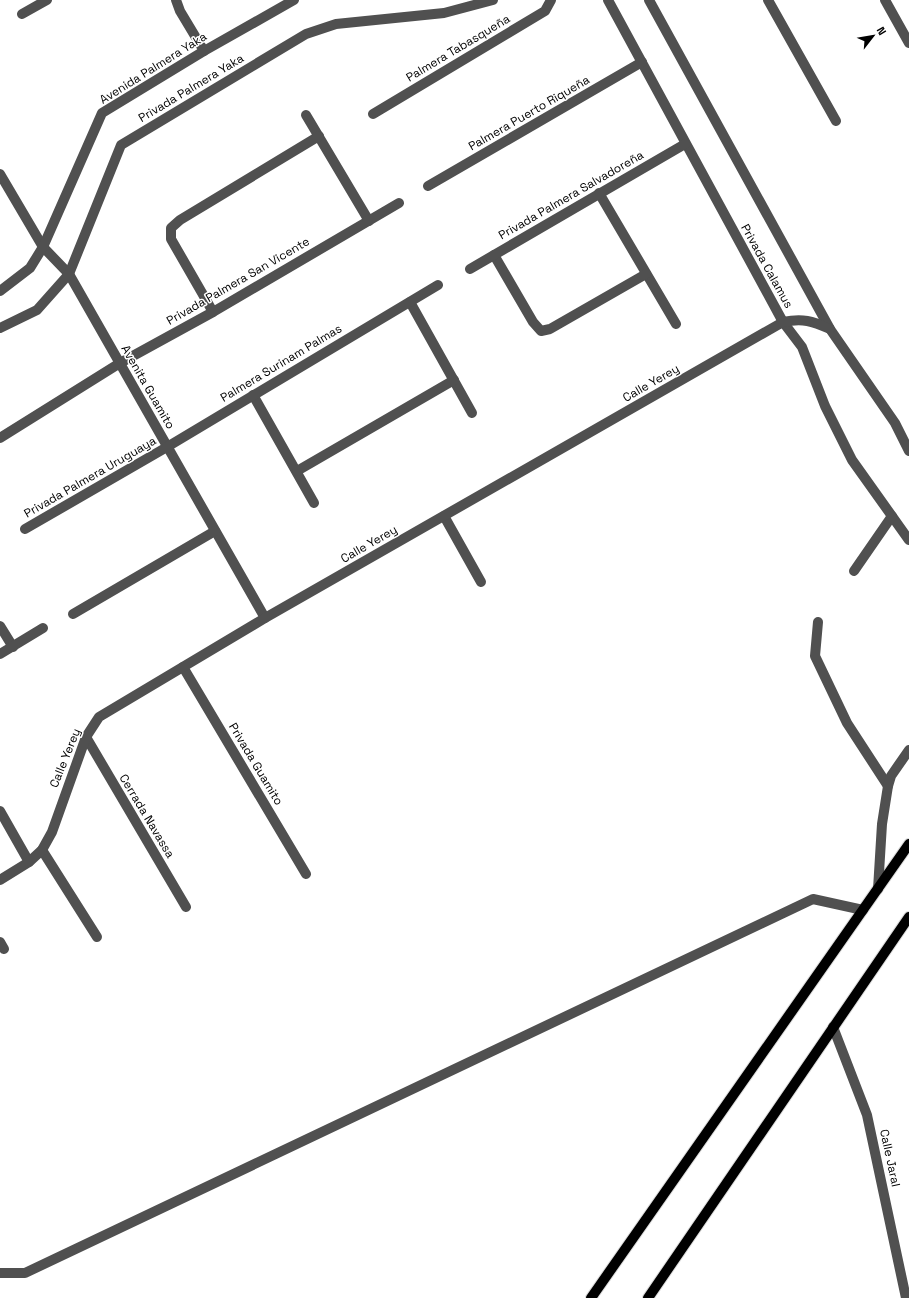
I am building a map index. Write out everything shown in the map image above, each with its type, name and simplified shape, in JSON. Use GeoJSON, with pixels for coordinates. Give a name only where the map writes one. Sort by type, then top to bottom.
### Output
{"type":"FeatureCollection","features":[{"type":"Feature","properties":{"kind":"main road"},"geometry":{"type":"LineString","coordinates":[[591,1298],[909,844]]}},
{"type":"Feature","properties":{"kind":"main road"},"geometry":{"type":"LineString","coordinates":[[648,1298],[909,917]]}},
{"type":"Feature","properties":{"kind":"street"},"geometry":{"type":"LineString","coordinates":[[22,14],[47,0]]}},
{"type":"Feature","properties":{"kind":"street"},"geometry":{"type":"LineString","coordinates":[[176,0],[180,11],[204,51]]}},
{"type":"Feature","properties":{"kind":"street","name":"Avenida Palmera Yaka"},"geometry":{"type":"LineString","coordinates":[[0,290],[30,268],[43,247],[102,113],[204,51],[294,0]]}},
{"type":"Feature","properties":{"kind":"street","name":"Privada Palmera Yaka"},"geometry":{"type":"LineString","coordinates":[[0,328],[37,310],[69,274],[121,145],[306,34],[336,24],[444,13],[493,0]]}},
{"type":"Feature","properties":{"kind":"street","name":"Palmera Tabasqueña"},"geometry":{"type":"LineString","coordinates":[[373,114],[545,11],[551,0]]}},
{"type":"Feature","properties":{"kind":"street","name":"Privada Calamus"},"geometry":{"type":"LineString","coordinates":[[608,0],[783,322],[802,348],[824,406],[852,460],[876,496],[909,540]]}},
{"type":"Feature","properties":{"kind":"street","name":"Privada Calamus"},"geometry":{"type":"LineString","coordinates":[[649,0],[830,329],[895,423],[909,451]]}},
{"type":"Feature","properties":{"kind":"street"},"geometry":{"type":"LineString","coordinates":[[768,0],[836,120]]}},
{"type":"Feature","properties":{"kind":"street"},"geometry":{"type":"LineString","coordinates":[[884,0],[909,43]]}},
{"type":"Feature","properties":{"kind":"street","name":"Palmera Puerto Riqueña"},"geometry":{"type":"LineString","coordinates":[[428,186],[642,62]]}},
{"type":"Feature","properties":{"kind":"street"},"geometry":{"type":"LineString","coordinates":[[306,115],[370,221]]}},
{"type":"Feature","properties":{"kind":"street"},"geometry":{"type":"LineString","coordinates":[[213,312],[171,239],[171,228],[180,220],[319,136]]}},
{"type":"Feature","properties":{"kind":"street","name":"Privada Palmera Salvadoreña"},"geometry":{"type":"LineString","coordinates":[[470,268],[599,192],[685,144]]}},
{"type":"Feature","properties":{"kind":"street","name":"Avenita Guamito"},"geometry":{"type":"LineString","coordinates":[[0,174],[43,247],[69,274],[265,618]]}},
{"type":"Feature","properties":{"kind":"street"},"geometry":{"type":"LineString","coordinates":[[599,192],[676,324]]}},
{"type":"Feature","properties":{"kind":"street","name":"Privada Palmera San Vicente"},"geometry":{"type":"LineString","coordinates":[[0,438],[120,364],[213,312],[399,203]]}},
{"type":"Feature","properties":{"kind":"street"},"geometry":{"type":"LineString","coordinates":[[494,255],[533,322],[540,331],[550,329],[646,274]]}},
{"type":"Feature","properties":{"kind":"street","name":"Palmera Surinam Palmas"},"geometry":{"type":"LineString","coordinates":[[167,447],[438,285]]}},
{"type":"Feature","properties":{"kind":"street"},"geometry":{"type":"LineString","coordinates":[[410,302],[472,413]]}},
{"type":"Feature","properties":{"kind":"street","name":"Calle Yerey"},"geometry":{"type":"LineString","coordinates":[[0,880],[30,862],[42,850],[52,832],[86,737],[99,717],[265,618],[783,322],[808,320],[830,329]]}},
{"type":"Feature","properties":{"kind":"street"},"geometry":{"type":"LineString","coordinates":[[297,471],[454,380]]}},
{"type":"Feature","properties":{"kind":"street"},"geometry":{"type":"LineString","coordinates":[[253,395],[314,503]]}},
{"type":"Feature","properties":{"kind":"street","name":"Privada Palmera Uruguaya"},"geometry":{"type":"LineString","coordinates":[[25,529],[167,447]]}},
{"type":"Feature","properties":{"kind":"street"},"geometry":{"type":"LineString","coordinates":[[444,516],[481,582]]}},
{"type":"Feature","properties":{"kind":"street"},"geometry":{"type":"LineString","coordinates":[[854,571],[892,516]]}},
{"type":"Feature","properties":{"kind":"street"},"geometry":{"type":"LineString","coordinates":[[73,614],[215,531]]}},
{"type":"Feature","properties":{"kind":"street"},"geometry":{"type":"LineString","coordinates":[[818,622],[815,656],[847,723],[888,786]]}},
{"type":"Feature","properties":{"kind":"street"},"geometry":{"type":"LineString","coordinates":[[0,626],[12,647]]}},
{"type":"Feature","properties":{"kind":"street"},"geometry":{"type":"LineString","coordinates":[[0,654],[43,628]]}},
{"type":"Feature","properties":{"kind":"street","name":"Privada Guamito"},"geometry":{"type":"LineString","coordinates":[[183,667],[306,874]]}},
{"type":"Feature","properties":{"kind":"street","name":"Cerrada Navassa"},"geometry":{"type":"LineString","coordinates":[[86,737],[186,907]]}},
{"type":"Feature","properties":{"kind":"street"},"geometry":{"type":"LineString","coordinates":[[878,889],[882,824],[888,786],[891,776],[909,750]]}},
{"type":"Feature","properties":{"kind":"street"},"geometry":{"type":"LineString","coordinates":[[0,811],[30,862]]}},
{"type":"Feature","properties":{"kind":"street"},"geometry":{"type":"LineString","coordinates":[[42,850],[97,937]]}},
{"type":"Feature","properties":{"kind":"street"},"geometry":{"type":"LineString","coordinates":[[0,1273],[25,1273],[813,899],[863,910]]}},
{"type":"Feature","properties":{"kind":"street","name":"Calle Jaral"},"geometry":{"type":"LineString","coordinates":[[833,1027],[867,1115],[906,1298]]}}]}
